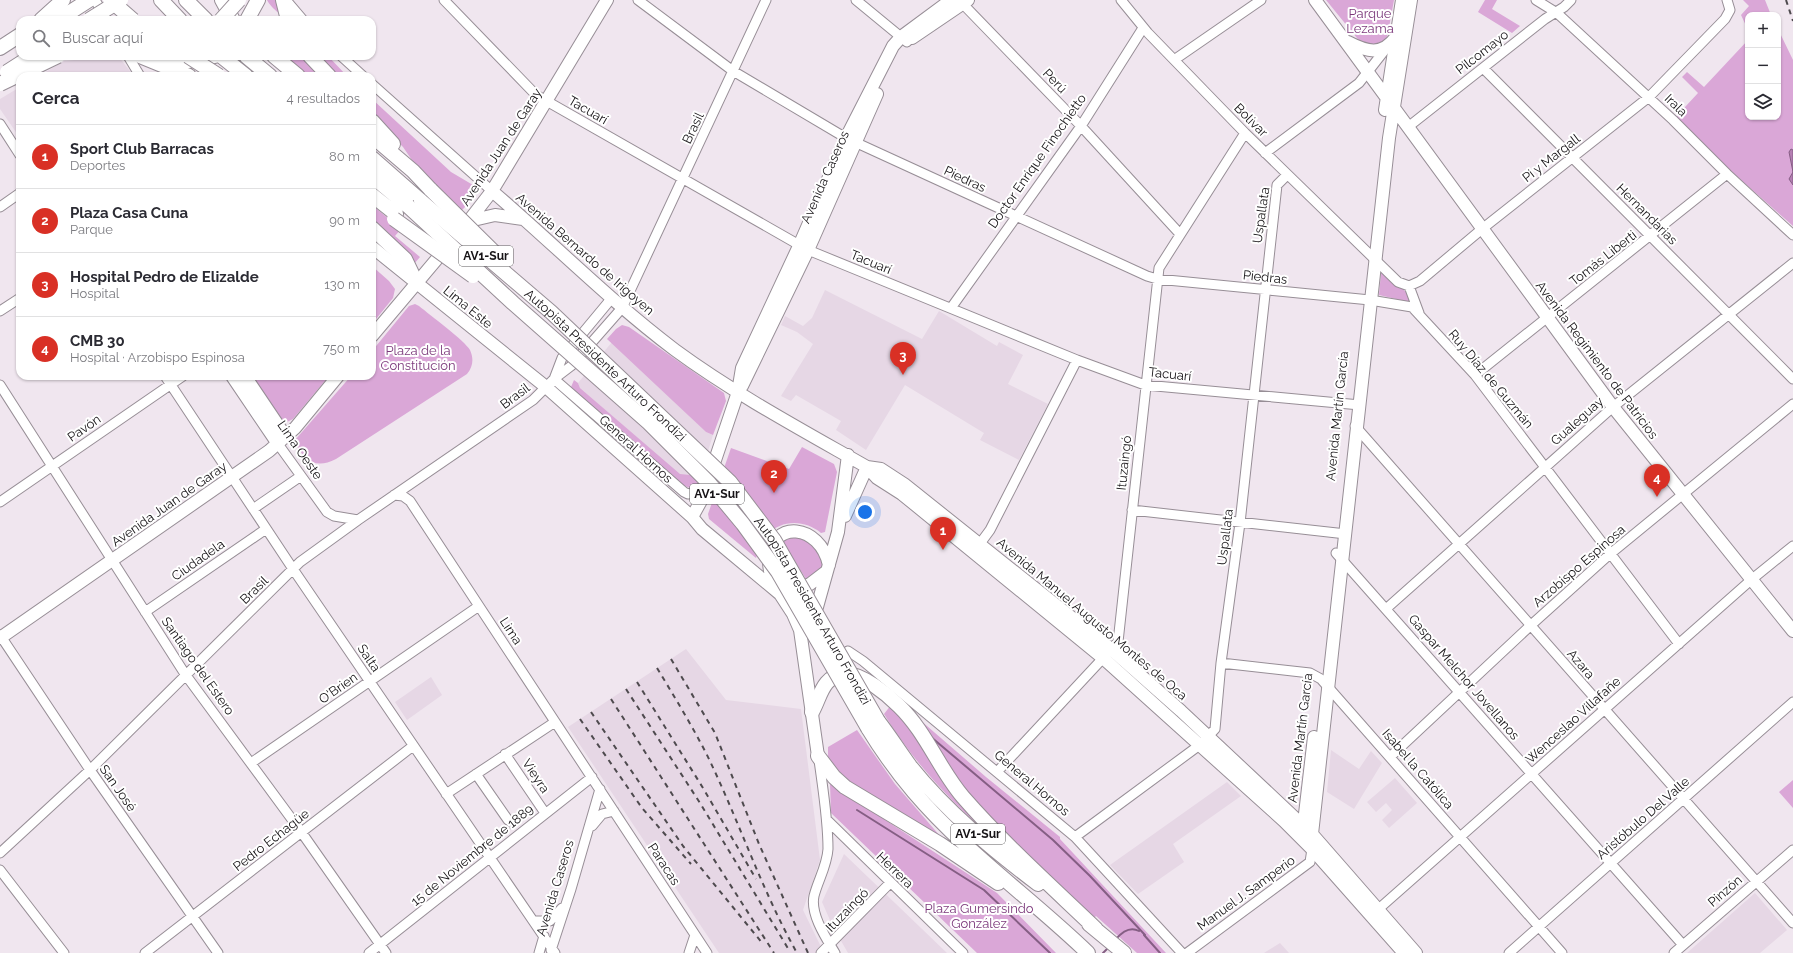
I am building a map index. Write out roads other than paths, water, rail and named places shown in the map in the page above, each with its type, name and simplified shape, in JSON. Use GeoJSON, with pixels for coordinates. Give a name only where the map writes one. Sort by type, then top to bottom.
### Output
{"type":"FeatureCollection","features":[{"type":"Feature","properties":{"kind":"highway"},"geometry":{"type":"LineString","coordinates":[[36,16],[50,0]]}},
{"type":"Feature","properties":{"kind":"highway"},"geometry":{"type":"LineString","coordinates":[[45,16],[63,0]]}},
{"type":"Feature","properties":{"kind":"highway"},"geometry":{"type":"LineString","coordinates":[[64,16],[89,0]]}},
{"type":"Feature","properties":{"kind":"highway"},"geometry":{"type":"LineString","coordinates":[[103,0],[120,16]]}},
{"type":"Feature","properties":{"kind":"highway"},"geometry":{"type":"LineString","coordinates":[[110,0],[128,16]]}},
{"type":"Feature","properties":{"kind":"highway"},"geometry":{"type":"LineString","coordinates":[[95,16],[121,0]]}},
{"type":"Feature","properties":{"kind":"highway"},"geometry":{"type":"LineString","coordinates":[[161,0],[176,16]]}},
{"type":"Feature","properties":{"kind":"highway"},"geometry":{"type":"LineString","coordinates":[[186,0],[202,16]]}},
{"type":"Feature","properties":{"kind":"highway"},"geometry":{"type":"LineString","coordinates":[[222,0],[231,16]]}},
{"type":"Feature","properties":{"kind":"highway"},"geometry":{"type":"LineString","coordinates":[[225,16],[239,0]]}},
{"type":"Feature","properties":{"kind":"highway"},"geometry":{"type":"LineString","coordinates":[[283,0],[287,16]]}},
{"type":"Feature","properties":{"kind":"highway"},"geometry":{"type":"LineString","coordinates":[[251,16],[259,8]]}},
{"type":"Feature","properties":{"kind":"highway"},"geometry":{"type":"LineString","coordinates":[[0,48],[16,38]]}},
{"type":"Feature","properties":{"kind":"highway"},"geometry":{"type":"LineString","coordinates":[[0,53],[16,39]]}},
{"type":"Feature","properties":{"kind":"highway"},"geometry":{"type":"LineString","coordinates":[[0,76],[26,60]]}},
{"type":"Feature","properties":{"kind":"highway"},"geometry":{"type":"LineString","coordinates":[[25,72],[50,60]]}},
{"type":"Feature","properties":{"kind":"highway"},"geometry":{"type":"LineString","coordinates":[[150,60],[179,72]]}},
{"type":"Feature","properties":{"kind":"highway"},"geometry":{"type":"LineString","coordinates":[[182,60],[193,60]]}},
{"type":"Feature","properties":{"kind":"highway"},"geometry":{"type":"LineString","coordinates":[[194,60],[213,72]]}},
{"type":"Feature","properties":{"kind":"highway"},"geometry":{"type":"LineString","coordinates":[[226,60],[241,72]]}},
{"type":"Feature","properties":{"kind":"highway"},"geometry":{"type":"LineString","coordinates":[[251,60],[265,72]]}},
{"type":"Feature","properties":{"kind":"highway"},"geometry":{"type":"LineString","coordinates":[[279,60],[293,72]]}},
{"type":"Feature","properties":{"kind":"highway"},"geometry":{"type":"LineString","coordinates":[[314,60],[325,72]]}},
{"type":"Feature","properties":{"kind":"highway"},"geometry":{"type":"LineString","coordinates":[[0,84],[16,76]]}},
{"type":"Feature","properties":{"kind":"highway"},"geometry":{"type":"LineString","coordinates":[[376,125],[399,149],[414,171],[431,190],[486,243],[551,312]]}},
{"type":"Feature","properties":{"kind":"highway"},"geometry":{"type":"LineString","coordinates":[[376,139],[414,171]]}},
{"type":"Feature","properties":{"kind":"highway","name":"Autopista Presidente Arturo Frondizi"},"geometry":{"type":"LineString","coordinates":[[376,162],[551,312],[708,459],[730,482],[746,501],[774,540],[905,782],[948,827],[1087,952]]}},
{"type":"Feature","properties":{"kind":"highway","name":"Autopista Presidente Arturo Frondizi"},"geometry":{"type":"LineString","coordinates":[[376,179],[408,206],[513,304],[682,456],[743,524],[778,572],[873,724],[909,765],[952,812],[1014,865],[1100,932],[1124,953]]}},
{"type":"Feature","properties":{"kind":"highway"},"geometry":{"type":"LineString","coordinates":[[376,199],[395,216],[459,266],[513,304]]}},
{"type":"Feature","properties":{"kind":"highway"},"geometry":{"type":"LineString","coordinates":[[376,204],[395,216]]}},
{"type":"Feature","properties":{"kind":"highway"},"geometry":{"type":"LineString","coordinates":[[376,232],[405,259],[416,282]]}},
{"type":"Feature","properties":{"kind":"highway"},"geometry":{"type":"LineString","coordinates":[[817,607],[815,626],[818,635],[852,676]]}},
{"type":"Feature","properties":{"kind":"highway"},"geometry":{"type":"LineString","coordinates":[[812,712],[827,681],[843,674],[852,676],[878,687],[900,707],[914,724],[962,796],[992,830],[1100,932]]}},
{"type":"Feature","properties":{"kind":"highway"},"geometry":{"type":"LineString","coordinates":[[818,756],[834,777],[845,787],[970,863],[1066,932]]}},
{"type":"Feature","properties":{"kind":"main road","name":"Avenida Juan de Garay"},"geometry":{"type":"LineString","coordinates":[[376,331],[469,221],[492,191],[548,101],[607,0]]}},
{"type":"Feature","properties":{"kind":"main road","name":"Avenida Regimiento de Patricios"},"geometry":{"type":"LineString","coordinates":[[1315,0],[1613,407],[1793,632]]}},
{"type":"Feature","properties":{"kind":"main road","name":"Avenida Martín García"},"geometry":{"type":"LineString","coordinates":[[1312,849],[1312,834],[1305,814],[1324,684],[1340,556],[1355,425],[1366,300],[1390,103],[1396,37],[1402,0]]}},
{"type":"Feature","properties":{"kind":"main road","name":"Avenida Martín García"},"geometry":{"type":"LineString","coordinates":[[1390,103],[1411,0]]}},
{"type":"Feature","properties":{"kind":"main road","name":"Avenida Caseros"},"geometry":{"type":"LineString","coordinates":[[692,517],[707,490],[708,481],[738,392],[750,372],[892,46],[960,1]]}},
{"type":"Feature","properties":{"kind":"main road"},"geometry":{"type":"LineString","coordinates":[[1347,42],[1368,50],[1375,50],[1388,46],[1396,37]]}},
{"type":"Feature","properties":{"kind":"main road","name":"Avenida Bernardo de Irigoyen"},"geometry":{"type":"LineString","coordinates":[[492,191],[622,308],[676,350],[738,392]]}},
{"type":"Feature","properties":{"kind":"main road"},"geometry":{"type":"LineString","coordinates":[[469,221],[495,215],[524,219]]}},
{"type":"Feature","properties":{"kind":"main road","name":"Lima Este"},"geometry":{"type":"LineString","coordinates":[[376,250],[550,383]]}},
{"type":"Feature","properties":{"kind":"main road","name":"Lima Oeste"},"geometry":{"type":"LineString","coordinates":[[235,380],[282,440]]}},
{"type":"Feature","properties":{"kind":"main road","name":"Lima Oeste"},"geometry":{"type":"LineString","coordinates":[[247,380],[282,440]]}},
{"type":"Feature","properties":{"kind":"main road","name":"Avenida Juan de Garay"},"geometry":{"type":"LineString","coordinates":[[0,637],[232,477],[282,440],[295,428],[335,380]]}},
{"type":"Feature","properties":{"kind":"main road","name":"General Hornos"},"geometry":{"type":"LineString","coordinates":[[550,383],[692,517],[702,529],[777,591],[794,614],[803,643],[812,712]]}},
{"type":"Feature","properties":{"kind":"main road","name":"Avenida Manuel Augusto Montes de Oca"},"geometry":{"type":"LineString","coordinates":[[738,392],[867,467],[877,478],[902,494],[977,548],[1107,654],[1312,834],[1375,912],[1404,953]]}},
{"type":"Feature","properties":{"kind":"main road"},"geometry":{"type":"LineString","coordinates":[[817,607],[838,532],[848,456]]}},
{"type":"Feature","properties":{"kind":"main road"},"geometry":{"type":"LineString","coordinates":[[838,532],[867,467]]}},
{"type":"Feature","properties":{"kind":"main road"},"geometry":{"type":"LineString","coordinates":[[798,531],[816,540],[827,554],[828,568],[821,577],[804,587],[777,591],[769,560],[773,547],[778,539],[784,534],[798,531]]}},
{"type":"Feature","properties":{"kind":"main road"},"geometry":{"type":"LineString","coordinates":[[812,712],[818,756]]}},
{"type":"Feature","properties":{"kind":"main road","name":"Avenida Manuel Augusto Montes de Oca"},"geometry":{"type":"LineString","coordinates":[[1205,741],[1416,953]]}},
{"type":"Feature","properties":{"kind":"street"},"geometry":{"type":"LineString","coordinates":[[95,0],[105,16]]}},
{"type":"Feature","properties":{"kind":"street"},"geometry":{"type":"LineString","coordinates":[[286,0],[300,16]]}},
{"type":"Feature","properties":{"kind":"street","name":"Tacuarí"},"geometry":{"type":"LineString","coordinates":[[444,0],[536,95],[804,248],[1077,360],[1145,385],[1357,405]]}},
{"type":"Feature","properties":{"kind":"street","name":"Piedras"},"geometry":{"type":"LineString","coordinates":[[638,0],[733,71],[850,140],[1015,217],[1157,279],[1366,300]]}},
{"type":"Feature","properties":{"kind":"street","name":"Brasil"},"geometry":{"type":"LineString","coordinates":[[0,853],[90,770],[185,674],[300,562],[358,520],[532,400],[571,366],[622,308],[766,0]]}},
{"type":"Feature","properties":{"kind":"street"},"geometry":{"type":"LineString","coordinates":[[856,0],[904,39]]}},
{"type":"Feature","properties":{"kind":"street","name":"Bolívar"},"geometry":{"type":"LineString","coordinates":[[1121,0],[1143,28],[1167,53],[1178,58],[1245,133],[1372,256]]}},
{"type":"Feature","properties":{"kind":"street"},"geometry":{"type":"LineString","coordinates":[[1178,58],[1261,0]]}},
{"type":"Feature","properties":{"kind":"street","name":"Irala"},"geometry":{"type":"LineString","coordinates":[[1536,0],[1557,13],[1793,235]]}},
{"type":"Feature","properties":{"kind":"street","name":"Pilcomayo"},"geometry":{"type":"LineString","coordinates":[[1408,127],[1545,19],[1557,13],[1572,0]]}},
{"type":"Feature","properties":{"kind":"street","name":"Pi y Margall"},"geometry":{"type":"LineString","coordinates":[[1409,286],[1420,281],[1482,229],[1649,98],[1725,19],[1730,10],[1727,0]]}},
{"type":"Feature","properties":{"kind":"street","name":"Perú"},"geometry":{"type":"LineString","coordinates":[[960,1],[1082,126],[1180,234]]}},
{"type":"Feature","properties":{"kind":"street","name":"Doctor Enrique Finochietto"},"geometry":{"type":"LineString","coordinates":[[951,308],[1015,217],[1082,126],[1143,28]]}},
{"type":"Feature","properties":{"kind":"street"},"geometry":{"type":"LineString","coordinates":[[1265,153],[1359,83],[1388,46]]}},
{"type":"Feature","properties":{"kind":"street"},"geometry":{"type":"LineString","coordinates":[[130,60],[138,72]]}},
{"type":"Feature","properties":{"kind":"street"},"geometry":{"type":"LineString","coordinates":[[345,60],[359,72]]}},
{"type":"Feature","properties":{"kind":"street","name":"Hernandarias"},"geometry":{"type":"LineString","coordinates":[[1483,68],[1793,379]]}},
{"type":"Feature","properties":{"kind":"street"},"geometry":{"type":"LineString","coordinates":[[376,88],[492,191]]}},
{"type":"Feature","properties":{"kind":"street"},"geometry":{"type":"LineString","coordinates":[[0,124],[16,148]]}},
{"type":"Feature","properties":{"kind":"street","name":"Ituzaingó"},"geometry":{"type":"LineString","coordinates":[[997,772],[1118,642],[1159,268],[1245,133]]}},
{"type":"Feature","properties":{"kind":"street","name":"Tomás Liberti"},"geometry":{"type":"LineString","coordinates":[[1474,375],[1548,318],[1727,174]]}},
{"type":"Feature","properties":{"kind":"street","name":"Uspallata"},"geometry":{"type":"LineString","coordinates":[[1205,741],[1215,729],[1221,663],[1240,523],[1264,290],[1277,185],[1287,175]]}},
{"type":"Feature","properties":{"kind":"street"},"geometry":{"type":"LineString","coordinates":[[0,207],[16,196]]}},
{"type":"Feature","properties":{"kind":"street"},"geometry":{"type":"LineString","coordinates":[[1372,256],[1398,282],[1409,286],[1420,316]]}},
{"type":"Feature","properties":{"kind":"street","name":"Gualeguay"},"geometry":{"type":"LineString","coordinates":[[1387,608],[1613,407],[1793,263]]}},
{"type":"Feature","properties":{"kind":"street","name":"Brasil"},"geometry":{"type":"LineString","coordinates":[[550,383],[562,358],[611,299]]}},
{"type":"Feature","properties":{"kind":"street","name":"Ruy Díaz de Guzmán"},"geometry":{"type":"LineString","coordinates":[[1366,300],[1407,305],[1412,307],[1474,375],[1546,466],[1610,554],[1680,644]]}},
{"type":"Feature","properties":{"kind":"street"},"geometry":{"type":"LineString","coordinates":[[0,311],[16,301]]}},
{"type":"Feature","properties":{"kind":"street"},"geometry":{"type":"LineString","coordinates":[[977,548],[990,530],[1077,360]]}},
{"type":"Feature","properties":{"kind":"street","name":"Salta"},"geometry":{"type":"LineString","coordinates":[[168,380],[266,529],[369,682],[534,921],[552,951]]}},
{"type":"Feature","properties":{"kind":"street","name":"Pavón"},"geometry":{"type":"LineString","coordinates":[[0,502],[177,380]]}},
{"type":"Feature","properties":{"kind":"street","name":"General Hornos"},"geometry":{"type":"LineString","coordinates":[[550,383],[684,492],[688,494],[695,493],[708,481]]}},
{"type":"Feature","properties":{"kind":"street","name":"Santiago del Estero"},"geometry":{"type":"LineString","coordinates":[[0,385],[185,674],[302,833],[386,953]]}},
{"type":"Feature","properties":{"kind":"street","name":"Arzobispo Espinosa"},"geometry":{"type":"LineString","coordinates":[[1390,757],[1530,626],[1610,554],[1793,404]]}},
{"type":"Feature","properties":{"kind":"street","name":"Azara"},"geometry":{"type":"LineString","coordinates":[[1355,425],[1530,626],[1793,923]]}},
{"type":"Feature","properties":{"kind":"street","name":"Lima Oeste"},"geometry":{"type":"LineString","coordinates":[[282,440],[301,476],[327,512],[334,516],[358,520]]}},
{"type":"Feature","properties":{"kind":"street"},"geometry":{"type":"LineString","coordinates":[[253,509],[301,476]]}},
{"type":"Feature","properties":{"kind":"street","name":"Lima"},"geometry":{"type":"LineString","coordinates":[[394,495],[403,496],[410,501],[600,789]]}},
{"type":"Feature","properties":{"kind":"street"},"geometry":{"type":"LineString","coordinates":[[1132,510],[1342,534]]}},
{"type":"Feature","properties":{"kind":"street","name":"Ciudadela"},"geometry":{"type":"LineString","coordinates":[[145,612],[266,529]]}},
{"type":"Feature","properties":{"kind":"street","name":"Wenceslao Villafañe"},"geometry":{"type":"LineString","coordinates":[[1375,912],[1751,580],[1793,546]]}},
{"type":"Feature","properties":{"kind":"street","name":"Gaspar Melchor Jovellanos"},"geometry":{"type":"LineString","coordinates":[[1340,556],[1683,944]]}},
{"type":"Feature","properties":{"kind":"street","name":"O'Brien"},"geometry":{"type":"LineString","coordinates":[[251,763],[479,606]]}},
{"type":"Feature","properties":{"kind":"street","name":"San José"},"geometry":{"type":"LineString","coordinates":[[0,637],[90,770],[218,953]]}},
{"type":"Feature","properties":{"kind":"street","name":"General Hornos"},"geometry":{"type":"LineString","coordinates":[[848,651],[864,661],[1075,837],[1182,953]]}},
{"type":"Feature","properties":{"kind":"street","name":"Isabel la Católica"},"geometry":{"type":"LineString","coordinates":[[1221,663],[1310,673],[1324,684],[1562,953]]}},
{"type":"Feature","properties":{"kind":"street","name":"Aristóbulo Del Valle"},"geometry":{"type":"LineString","coordinates":[[1509,953],[1684,800],[1793,702]]}},
{"type":"Feature","properties":{"kind":"street"},"geometry":{"type":"LineString","coordinates":[[446,794],[555,722]]}},
{"type":"Feature","properties":{"kind":"street"},"geometry":{"type":"LineString","coordinates":[[1075,837],[1205,741]]}},
{"type":"Feature","properties":{"kind":"street","name":"Pedro Echagüe"},"geometry":{"type":"LineString","coordinates":[[145,953],[193,918],[413,746]]}},
{"type":"Feature","properties":{"kind":"street","name":"Vieyra"},"geometry":{"type":"LineString","coordinates":[[505,754],[545,813]]}},
{"type":"Feature","properties":{"kind":"street"},"geometry":{"type":"LineString","coordinates":[[818,756],[828,821],[827,855],[813,902],[828,951]]}},
{"type":"Feature","properties":{"kind":"street"},"geometry":{"type":"LineString","coordinates":[[476,774],[508,820]]}},
{"type":"Feature","properties":{"kind":"street","name":"15 de Noviembre de 1889"},"geometry":{"type":"LineString","coordinates":[[369,953],[490,858],[517,832],[545,813],[592,777]]}},
{"type":"Feature","properties":{"kind":"street","name":"Paracas"},"geometry":{"type":"LineString","coordinates":[[600,789],[707,953]]}},
{"type":"Feature","properties":{"kind":"street","name":"Avenida Caseros"},"geometry":{"type":"LineString","coordinates":[[552,951],[600,789]]}},
{"type":"Feature","properties":{"kind":"street","name":"Avenida Caseros"},"geometry":{"type":"LineString","coordinates":[[588,832],[598,817],[602,814],[614,811]]}},
{"type":"Feature","properties":{"kind":"street","name":"Herrera"},"geometry":{"type":"LineString","coordinates":[[828,821],[963,953]]}},
{"type":"Feature","properties":{"kind":"street","name":"Manuel J. Samperio"},"geometry":{"type":"LineString","coordinates":[[1187,953],[1310,862],[1312,849]]}},
{"type":"Feature","properties":{"kind":"street","name":"Pinzón"},"geometry":{"type":"LineString","coordinates":[[1674,953],[1793,850]]}},
{"type":"Feature","properties":{"kind":"street"},"geometry":{"type":"LineString","coordinates":[[0,870],[64,953]]}},
{"type":"Feature","properties":{"kind":"street","name":"Ituzaingó"},"geometry":{"type":"LineString","coordinates":[[828,951],[890,883]]}},
{"type":"Feature","properties":{"kind":"street"},"geometry":{"type":"LineString","coordinates":[[534,921],[548,922],[555,918],[562,909],[571,889]]}},
{"type":"Feature","properties":{"kind":"street"},"geometry":{"type":"LineString","coordinates":[[689,953],[695,935]]}},
{"type":"Feature","properties":{"kind":"street","name":"Avenida Caseros"},"geometry":{"type":"LineString","coordinates":[[539,953],[544,936]]}},
{"type":"Feature","properties":{"kind":"waterway"},"geometry":{"type":"LineString","coordinates":[[931,737],[1053,840],[1090,876],[1145,935]]}},
{"type":"Feature","properties":{"kind":"waterway"},"geometry":{"type":"LineString","coordinates":[[857,810],[984,890],[1050,953]]}},
{"type":"Feature","properties":{"kind":"waterway"},"geometry":{"type":"LineString","coordinates":[[1116,939],[1126,930],[1132,929],[1139,931]]}},
{"type":"Feature","properties":{"kind":"waterway"},"geometry":{"type":"LineString","coordinates":[[1144,935],[1160,953]]}},
{"type":"Feature","properties":{"kind":"waterway"},"geometry":{"type":"LineString","coordinates":[[1103,953],[1109,947]]}},
{"type":"Feature","properties":{"kind":"tunnel"},"geometry":{"type":"LineString","coordinates":[[508,820],[515,830]]}},
{"type":"Feature","properties":{"kind":"railway"},"geometry":{"type":"LineString","coordinates":[[1786,0],[1793,21]]}},
{"type":"Feature","properties":{"kind":"railway"},"geometry":{"type":"LineString","coordinates":[[671,659],[715,733],[759,844],[808,953]]}},
{"type":"Feature","properties":{"kind":"railway"},"geometry":{"type":"LineString","coordinates":[[657,668],[706,753],[772,904],[797,953]]}},
{"type":"Feature","properties":{"kind":"railway"},"geometry":{"type":"LineString","coordinates":[[637,682],[703,788],[756,879]]}},
{"type":"Feature","properties":{"kind":"railway"},"geometry":{"type":"LineString","coordinates":[[626,689],[700,803],[789,950]]}},
{"type":"Feature","properties":{"kind":"railway"},"geometry":{"type":"LineString","coordinates":[[611,699],[774,953]]}},
{"type":"Feature","properties":{"kind":"railway"},"geometry":{"type":"LineString","coordinates":[[591,712],[683,846],[763,944]]}},
{"type":"Feature","properties":{"kind":"railway"},"geometry":{"type":"LineString","coordinates":[[580,719],[642,808],[691,864]]}},
{"type":"Feature","properties":{"kind":"place","name":"Hospital Pedro de Elizalde"},"geometry":{"type":"Point","coordinates":[903,375]}},
{"type":"Feature","properties":{"kind":"place","name":"Plaza Casa Cuna"},"geometry":{"type":"Point","coordinates":[774,493]}},
{"type":"Feature","properties":{"kind":"place","name":"CMB 30"},"geometry":{"type":"Point","coordinates":[1657,497]}},
{"type":"Feature","properties":{"kind":"place","name":"Sport Club Barracas"},"geometry":{"type":"Point","coordinates":[943,550]}},
{"type":"Feature","properties":{"kind":"park label","name":"Parque Lezama"},"geometry":{"type":"Point","coordinates":[1370,20]}},
{"type":"Feature","properties":{"kind":"park label","name":"Plaza de la Constitución"},"geometry":{"type":"Point","coordinates":[418,358]}},
{"type":"Feature","properties":{"kind":"park label","name":"Plaza Gumersindo González"},"geometry":{"type":"Point","coordinates":[979,916]}}]}
